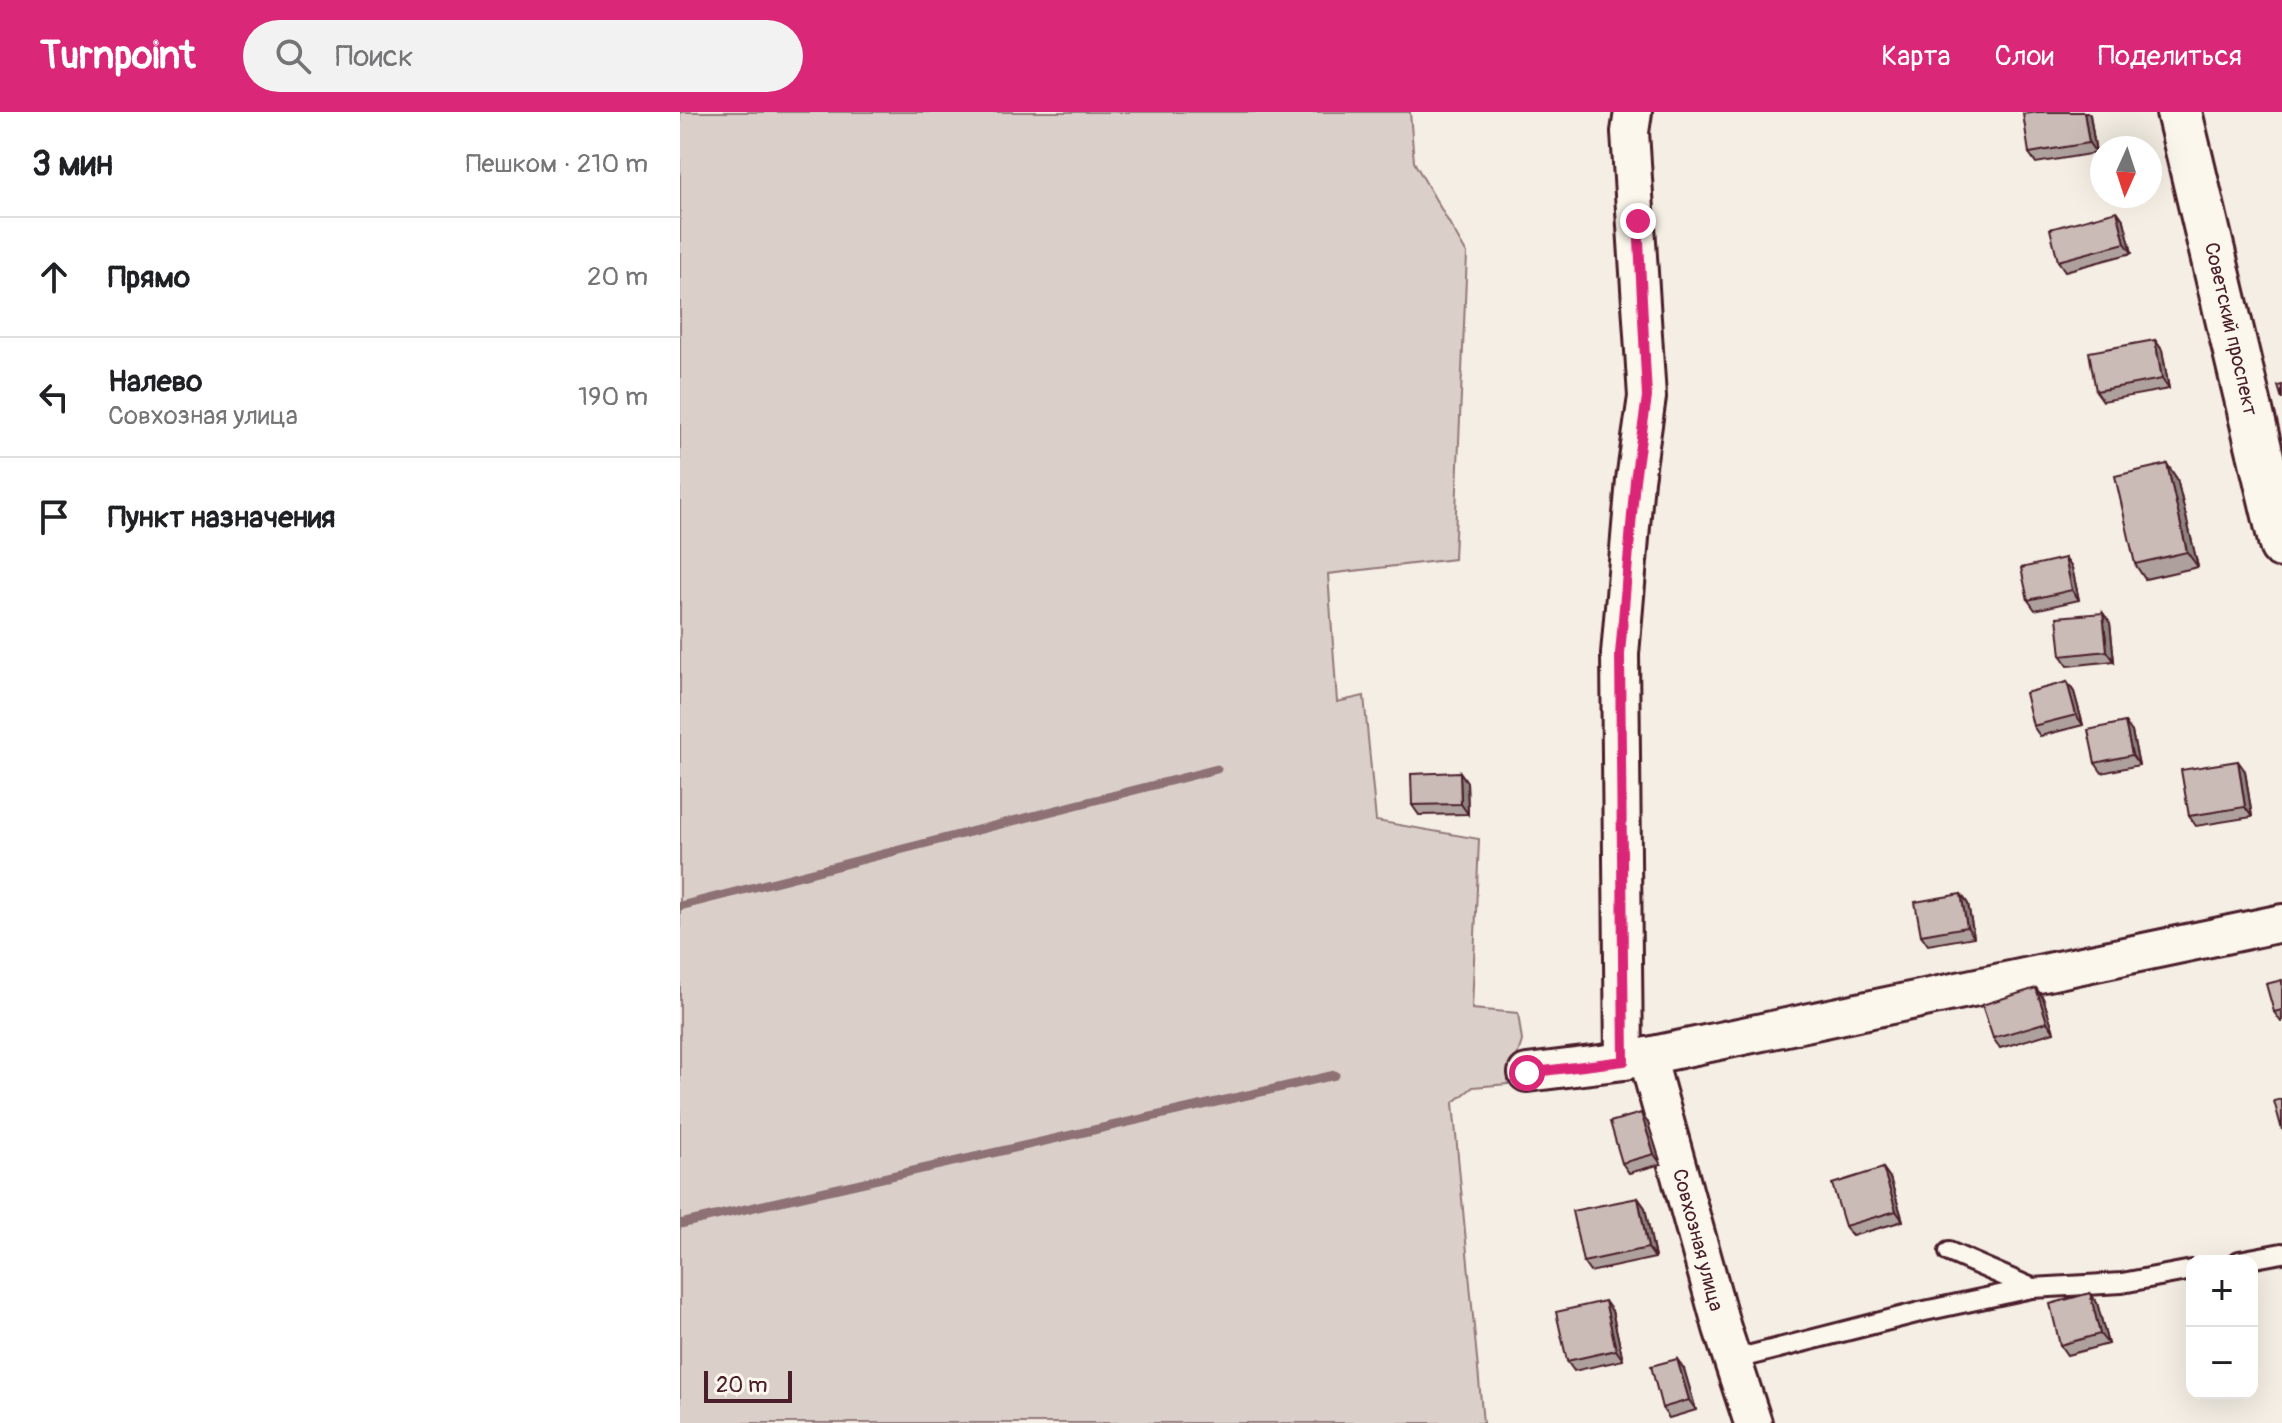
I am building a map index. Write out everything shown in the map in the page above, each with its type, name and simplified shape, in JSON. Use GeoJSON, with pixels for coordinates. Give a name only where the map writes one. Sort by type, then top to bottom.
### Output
{"type":"FeatureCollection","features":[{"type":"Feature","properties":{"kind":"street","name":"Совхозная улица"},"geometry":{"type":"LineString","coordinates":[[1633,112],[1630,132],[1647,397],[1635,480],[1620,654],[1635,1059],[1753,1423]]}},
{"type":"Feature","properties":{"kind":"street","name":"Советский проспект"},"geometry":{"type":"LineString","coordinates":[[2179,112],[2282,545]]}},
{"type":"Feature","properties":{"kind":"street"},"geometry":{"type":"LineString","coordinates":[[1527,1073],[1635,1059],[2282,923]]}},
{"type":"Feature","properties":{"kind":"lane"},"geometry":{"type":"LineString","coordinates":[[1949,1252],[2032,1288]]}},
{"type":"Feature","properties":{"kind":"lane"},"geometry":{"type":"LineString","coordinates":[[2258,1257],[2282,1253]]}},
{"type":"Feature","properties":{"kind":"lane"},"geometry":{"type":"LineString","coordinates":[[1732,1360],[1920,1312],[2032,1288],[2122,1283],[2186,1271]]}},
{"type":"Feature","properties":{"kind":"shaded area"},"geometry":{"type":"Polygon","coordinates":[[[680,112],[1410,112],[1414,162],[1467,254],[1454,559],[1328,574],[1337,702],[1364,696],[1376,821],[1479,839],[1472,1009],[1518,1013],[1522,1041],[1508,1084],[1473,1087],[1453,1103],[1483,1423],[680,1423],[680,112]]]}},
{"type":"Feature","properties":{"kind":"building"},"geometry":{"type":"Polygon","coordinates":[[[2084,112],[2089,143],[2029,153],[2023,114],[2084,112]]]}},
{"type":"Feature","properties":{"kind":"building"},"geometry":{"type":"Polygon","coordinates":[[[2117,211],[2125,243],[2058,261],[2050,229],[2117,211]]]}},
{"type":"Feature","properties":{"kind":"building"},"geometry":{"type":"Polygon","coordinates":[[[2155,340],[2162,379],[2096,391],[2089,352],[2155,340]]]}},
{"type":"Feature","properties":{"kind":"building"},"geometry":{"type":"Polygon","coordinates":[[[2167,464],[2187,552],[2135,564],[2115,476],[2167,464]]]}},
{"type":"Feature","properties":{"kind":"building"},"geometry":{"type":"Polygon","coordinates":[[[2065,558],[2072,590],[2028,600],[2021,568],[2065,558]]]}},
{"type":"Feature","properties":{"kind":"building"},"geometry":{"type":"Polygon","coordinates":[[[2103,613],[2107,651],[2061,656],[2057,617],[2103,613]]]}},
{"type":"Feature","properties":{"kind":"building"},"geometry":{"type":"Polygon","coordinates":[[[2067,682],[2076,715],[2033,726],[2025,693],[2067,682]]]}},
{"type":"Feature","properties":{"kind":"building"},"geometry":{"type":"Polygon","coordinates":[[[2125,722],[2132,755],[2095,763],[2088,730],[2125,722]]]}},
{"type":"Feature","properties":{"kind":"building"},"geometry":{"type":"Polygon","coordinates":[[[2238,761],[2245,807],[2189,816],[2181,770],[2238,761]]]}},
{"type":"Feature","properties":{"kind":"building"},"geometry":{"type":"Polygon","coordinates":[[[1460,772],[1461,804],[1412,805],[1411,774],[1460,772]]]}},
{"type":"Feature","properties":{"kind":"building"},"geometry":{"type":"Polygon","coordinates":[[[1961,894],[1967,927],[1921,935],[1915,902],[1961,894]]]}},
{"type":"Feature","properties":{"kind":"building"},"geometry":{"type":"Polygon","coordinates":[[[2282,980],[2282,1010],[2274,1012],[2266,984],[2282,980]]]}},
{"type":"Feature","properties":{"kind":"building"},"geometry":{"type":"Polygon","coordinates":[[[2036,988],[2047,1022],[1993,1038],[1982,1005],[2036,988]]]}},
{"type":"Feature","properties":{"kind":"building"},"geometry":{"type":"Polygon","coordinates":[[[2282,1099],[2282,1130],[2274,1101],[2282,1099]]]}},
{"type":"Feature","properties":{"kind":"building"},"geometry":{"type":"Polygon","coordinates":[[[1641,1113],[1654,1154],[1622,1163],[1610,1122],[1641,1113]]]}},
{"type":"Feature","properties":{"kind":"building"},"geometry":{"type":"Polygon","coordinates":[[[1883,1168],[1896,1211],[1845,1226],[1832,1184],[1883,1168]]]}},
{"type":"Feature","properties":{"kind":"building"},"geometry":{"type":"Polygon","coordinates":[[[1638,1198],[1648,1248],[1583,1262],[1572,1211],[1638,1198]]]}},
{"type":"Feature","properties":{"kind":"building"},"geometry":{"type":"Polygon","coordinates":[[[2090,1293],[2100,1334],[2060,1345],[2050,1304],[2090,1293]]]}},
{"type":"Feature","properties":{"kind":"building"},"geometry":{"type":"Polygon","coordinates":[[[1605,1301],[1616,1350],[1567,1361],[1556,1312],[1605,1301]]]}},
{"type":"Feature","properties":{"kind":"building"},"geometry":{"type":"Polygon","coordinates":[[[1677,1359],[1689,1400],[1662,1408],[1651,1366],[1677,1359]]]}},
{"type":"Feature","properties":{"kind":"waterway"},"geometry":{"type":"LineString","coordinates":[[680,906],[1217,769]]}},
{"type":"Feature","properties":{"kind":"waterway"},"geometry":{"type":"LineString","coordinates":[[680,1224],[1335,1075]]}},
{"type":"Feature","properties":{"kind":"route"},"geometry":{"type":"LineString","coordinates":[[1527,1073],[1624,1061],[1620,654],[1635,480],[1647,397],[1638,221]]}}]}
